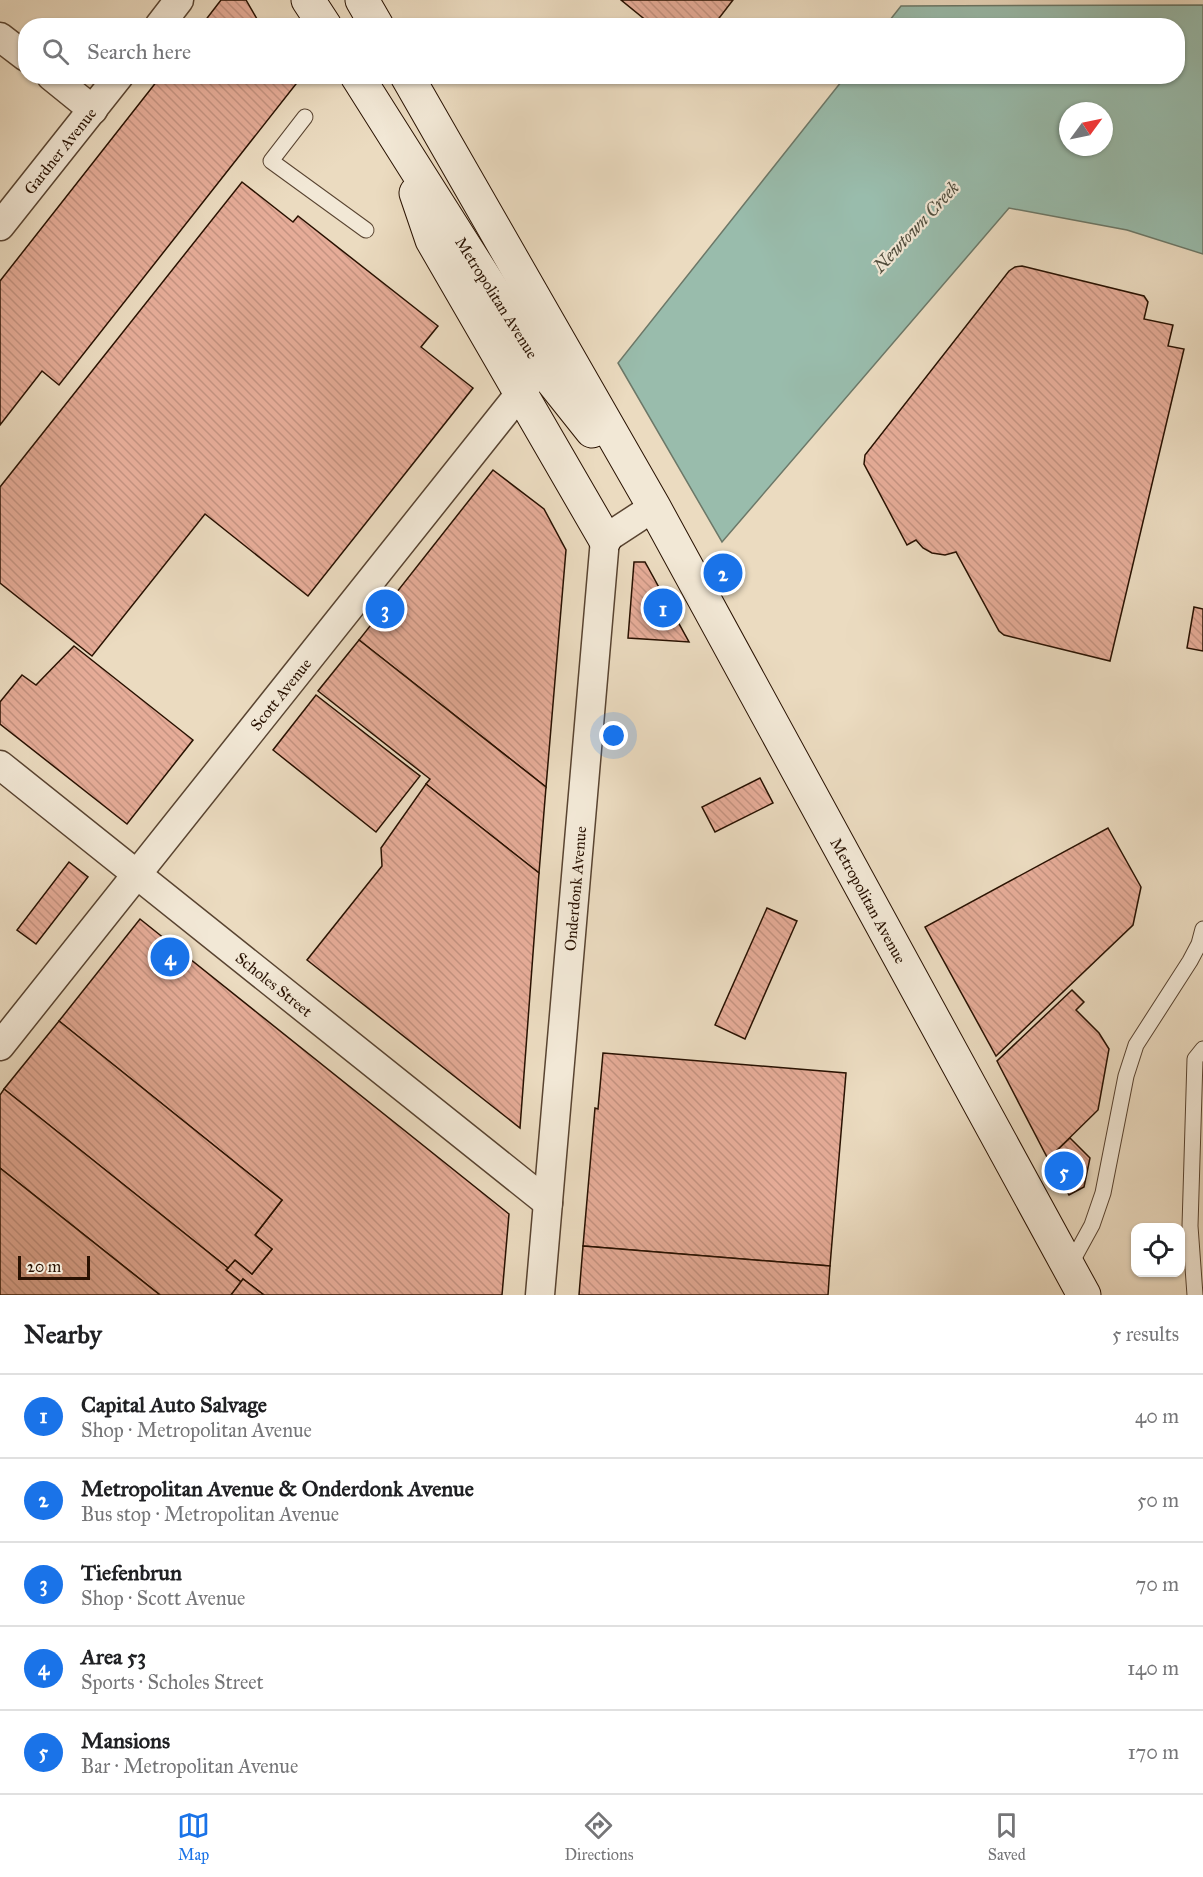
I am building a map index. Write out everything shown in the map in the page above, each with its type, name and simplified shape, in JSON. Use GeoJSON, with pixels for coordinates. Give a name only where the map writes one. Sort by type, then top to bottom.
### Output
{"type":"FeatureCollection","features":[{"type":"Feature","properties":{"kind":"main road"},"geometry":{"type":"LineString","coordinates":[[308,0],[320,18]]}},
{"type":"Feature","properties":{"kind":"main road"},"geometry":{"type":"LineString","coordinates":[[362,0],[372,18]]}},
{"type":"Feature","properties":{"kind":"main road","name":"Metropolitan Avenue"},"geometry":{"type":"LineString","coordinates":[[362,84],[541,367],[654,507]]}},
{"type":"Feature","properties":{"kind":"main road","name":"Metropolitan Avenue"},"geometry":{"type":"LineString","coordinates":[[412,84],[654,507],[1084,1295]]}},
{"type":"Feature","properties":{"kind":"main road"},"geometry":{"type":"LineString","coordinates":[[399,143],[432,240],[605,539]]}},
{"type":"Feature","properties":{"kind":"street"},"geometry":{"type":"LineString","coordinates":[[165,18],[179,0]]}},
{"type":"Feature","properties":{"kind":"street"},"geometry":{"type":"LineString","coordinates":[[0,37],[18,51]]}},
{"type":"Feature","properties":{"kind":"street"},"geometry":{"type":"LineString","coordinates":[[61,84],[93,110]]}},
{"type":"Feature","properties":{"kind":"street","name":"Gardner Avenue"},"geometry":{"type":"LineString","coordinates":[[0,226],[113,84]]}},
{"type":"Feature","properties":{"kind":"street","name":"Scott Avenue"},"geometry":{"type":"LineString","coordinates":[[0,1046],[541,367],[559,341]]}},
{"type":"Feature","properties":{"kind":"street"},"geometry":{"type":"LineString","coordinates":[[605,539],[654,507]]}},
{"type":"Feature","properties":{"kind":"street","name":"Onderdonk Avenue"},"geometry":{"type":"LineString","coordinates":[[540,1295],[605,539]]}},
{"type":"Feature","properties":{"kind":"street","name":"Scholes Street"},"geometry":{"type":"LineString","coordinates":[[0,765],[548,1203]]}},
{"type":"Feature","properties":{"kind":"lane"},"geometry":{"type":"LineString","coordinates":[[305,117],[271,161],[366,230]]}},
{"type":"Feature","properties":{"kind":"lane"},"geometry":{"type":"LineString","coordinates":[[1069,1267],[1092,1225],[1103,1193],[1126,1076],[1136,1045],[1201,943],[1203,929]]}},
{"type":"Feature","properties":{"kind":"lane"},"geometry":{"type":"LineString","coordinates":[[1195,1295],[1190,1226],[1195,1059],[1203,1049]]}},
{"type":"Feature","properties":{"kind":"water","name":"Newtown Creek"},"geometry":{"type":"Polygon","coordinates":[[[1203,5],[1203,254],[1127,230],[1009,208],[722,542],[618,363],[839,84],[1185,84],[1185,18],[892,18],[901,6],[1203,5]]]}},
{"type":"Feature","properties":{"kind":"building"},"geometry":{"type":"Polygon","coordinates":[[[221,0],[246,0],[256,18],[207,18],[221,0]]]}},
{"type":"Feature","properties":{"kind":"building"},"geometry":{"type":"Polygon","coordinates":[[[621,0],[733,0],[719,18],[643,18],[621,0]]]}},
{"type":"Feature","properties":{"kind":"building"},"geometry":{"type":"Polygon","coordinates":[[[155,84],[296,84],[59,385],[42,371],[0,425],[0,281],[155,84]]]}},
{"type":"Feature","properties":{"kind":"building"},"geometry":{"type":"Polygon","coordinates":[[[242,182],[293,222],[298,216],[438,326],[421,347],[473,388],[308,596],[205,514],[92,656],[0,583],[0,487],[242,182]]]}},
{"type":"Feature","properties":{"kind":"building"},"geometry":{"type":"Polygon","coordinates":[[[1022,266],[1144,296],[1148,302],[1144,319],[1173,325],[1168,346],[1184,349],[1110,661],[1004,635],[999,631],[956,552],[945,555],[932,553],[916,540],[907,545],[864,464],[865,455],[1009,271],[1022,266]]]}},
{"type":"Feature","properties":{"kind":"building"},"geometry":{"type":"Polygon","coordinates":[[[493,470],[544,509],[566,550],[546,787],[359,640],[493,470]]]}},
{"type":"Feature","properties":{"kind":"building"},"geometry":{"type":"Polygon","coordinates":[[[634,562],[645,562],[689,642],[628,638],[634,562]]]}},
{"type":"Feature","properties":{"kind":"building"},"geometry":{"type":"Polygon","coordinates":[[[1194,607],[1203,609],[1203,651],[1187,648],[1194,607]]]}},
{"type":"Feature","properties":{"kind":"building"},"geometry":{"type":"Polygon","coordinates":[[[359,640],[546,787],[539,873],[426,784],[430,779],[318,691],[359,640]]]}},
{"type":"Feature","properties":{"kind":"building"},"geometry":{"type":"Polygon","coordinates":[[[74,646],[193,740],[127,824],[0,724],[0,702],[22,675],[36,685],[74,646]]]}},
{"type":"Feature","properties":{"kind":"building"},"geometry":{"type":"Polygon","coordinates":[[[316,695],[420,776],[376,832],[273,750],[316,695]]]}},
{"type":"Feature","properties":{"kind":"building"},"geometry":{"type":"Polygon","coordinates":[[[760,778],[773,803],[715,832],[702,807],[760,778]]]}},
{"type":"Feature","properties":{"kind":"building"},"geometry":{"type":"Polygon","coordinates":[[[426,784],[539,873],[520,1128],[307,960],[382,866],[381,848],[426,784]]]}},
{"type":"Feature","properties":{"kind":"building"},"geometry":{"type":"Polygon","coordinates":[[[1108,828],[1141,887],[1133,925],[996,1056],[925,927],[1108,828]]]}},
{"type":"Feature","properties":{"kind":"building"},"geometry":{"type":"Polygon","coordinates":[[[69,862],[88,877],[36,944],[17,930],[69,862]]]}},
{"type":"Feature","properties":{"kind":"building"},"geometry":{"type":"Polygon","coordinates":[[[767,908],[797,921],[745,1039],[715,1025],[767,908]]]}},
{"type":"Feature","properties":{"kind":"building"},"geometry":{"type":"Polygon","coordinates":[[[140,919],[509,1214],[502,1295],[264,1295],[243,1279],[241,1282],[226,1270],[235,1260],[252,1274],[272,1249],[255,1235],[282,1200],[59,1021],[140,919]]]}},
{"type":"Feature","properties":{"kind":"building"},"geometry":{"type":"Polygon","coordinates":[[[1072,990],[1084,1002],[1076,1010],[1099,1033],[1109,1049],[1098,1110],[1048,1159],[997,1061],[1072,990]]]}},
{"type":"Feature","properties":{"kind":"building"},"geometry":{"type":"Polygon","coordinates":[[[59,1021],[282,1200],[255,1235],[272,1249],[252,1274],[235,1260],[228,1268],[4,1089],[59,1021]]]}},
{"type":"Feature","properties":{"kind":"building"},"geometry":{"type":"Polygon","coordinates":[[[603,1053],[846,1073],[830,1266],[583,1246],[595,1108],[598,1109],[603,1053]]]}},
{"type":"Feature","properties":{"kind":"building"},"geometry":{"type":"Polygon","coordinates":[[[4,1089],[228,1268],[226,1270],[241,1282],[231,1295],[160,1295],[0,1168],[0,1095],[4,1089]]]}},
{"type":"Feature","properties":{"kind":"building"},"geometry":{"type":"Polygon","coordinates":[[[1070,1138],[1090,1158],[1084,1187],[1069,1195],[1048,1159],[1070,1138]]]}},
{"type":"Feature","properties":{"kind":"building"},"geometry":{"type":"Polygon","coordinates":[[[0,1168],[160,1295],[0,1295],[0,1168]]]}},
{"type":"Feature","properties":{"kind":"building"},"geometry":{"type":"Polygon","coordinates":[[[583,1246],[830,1266],[828,1295],[579,1295],[583,1246]]]}},
{"type":"Feature","properties":{"kind":"building"},"geometry":{"type":"Polygon","coordinates":[[[243,1279],[264,1295],[231,1295],[243,1279]]]}},
{"type":"Feature","properties":{"kind":"place","name":"Metropolitan Avenue & Onderdonk Avenue"},"geometry":{"type":"Point","coordinates":[723,573]}},
{"type":"Feature","properties":{"kind":"place","name":"Capital Auto Salvage"},"geometry":{"type":"Point","coordinates":[663,608]}},
{"type":"Feature","properties":{"kind":"place","name":"Tiefenbrun"},"geometry":{"type":"Point","coordinates":[385,609]}},
{"type":"Feature","properties":{"kind":"place","name":"Area 53"},"geometry":{"type":"Point","coordinates":[170,957]}},
{"type":"Feature","properties":{"kind":"place","name":"Mansions"},"geometry":{"type":"Point","coordinates":[1064,1171]}}]}
